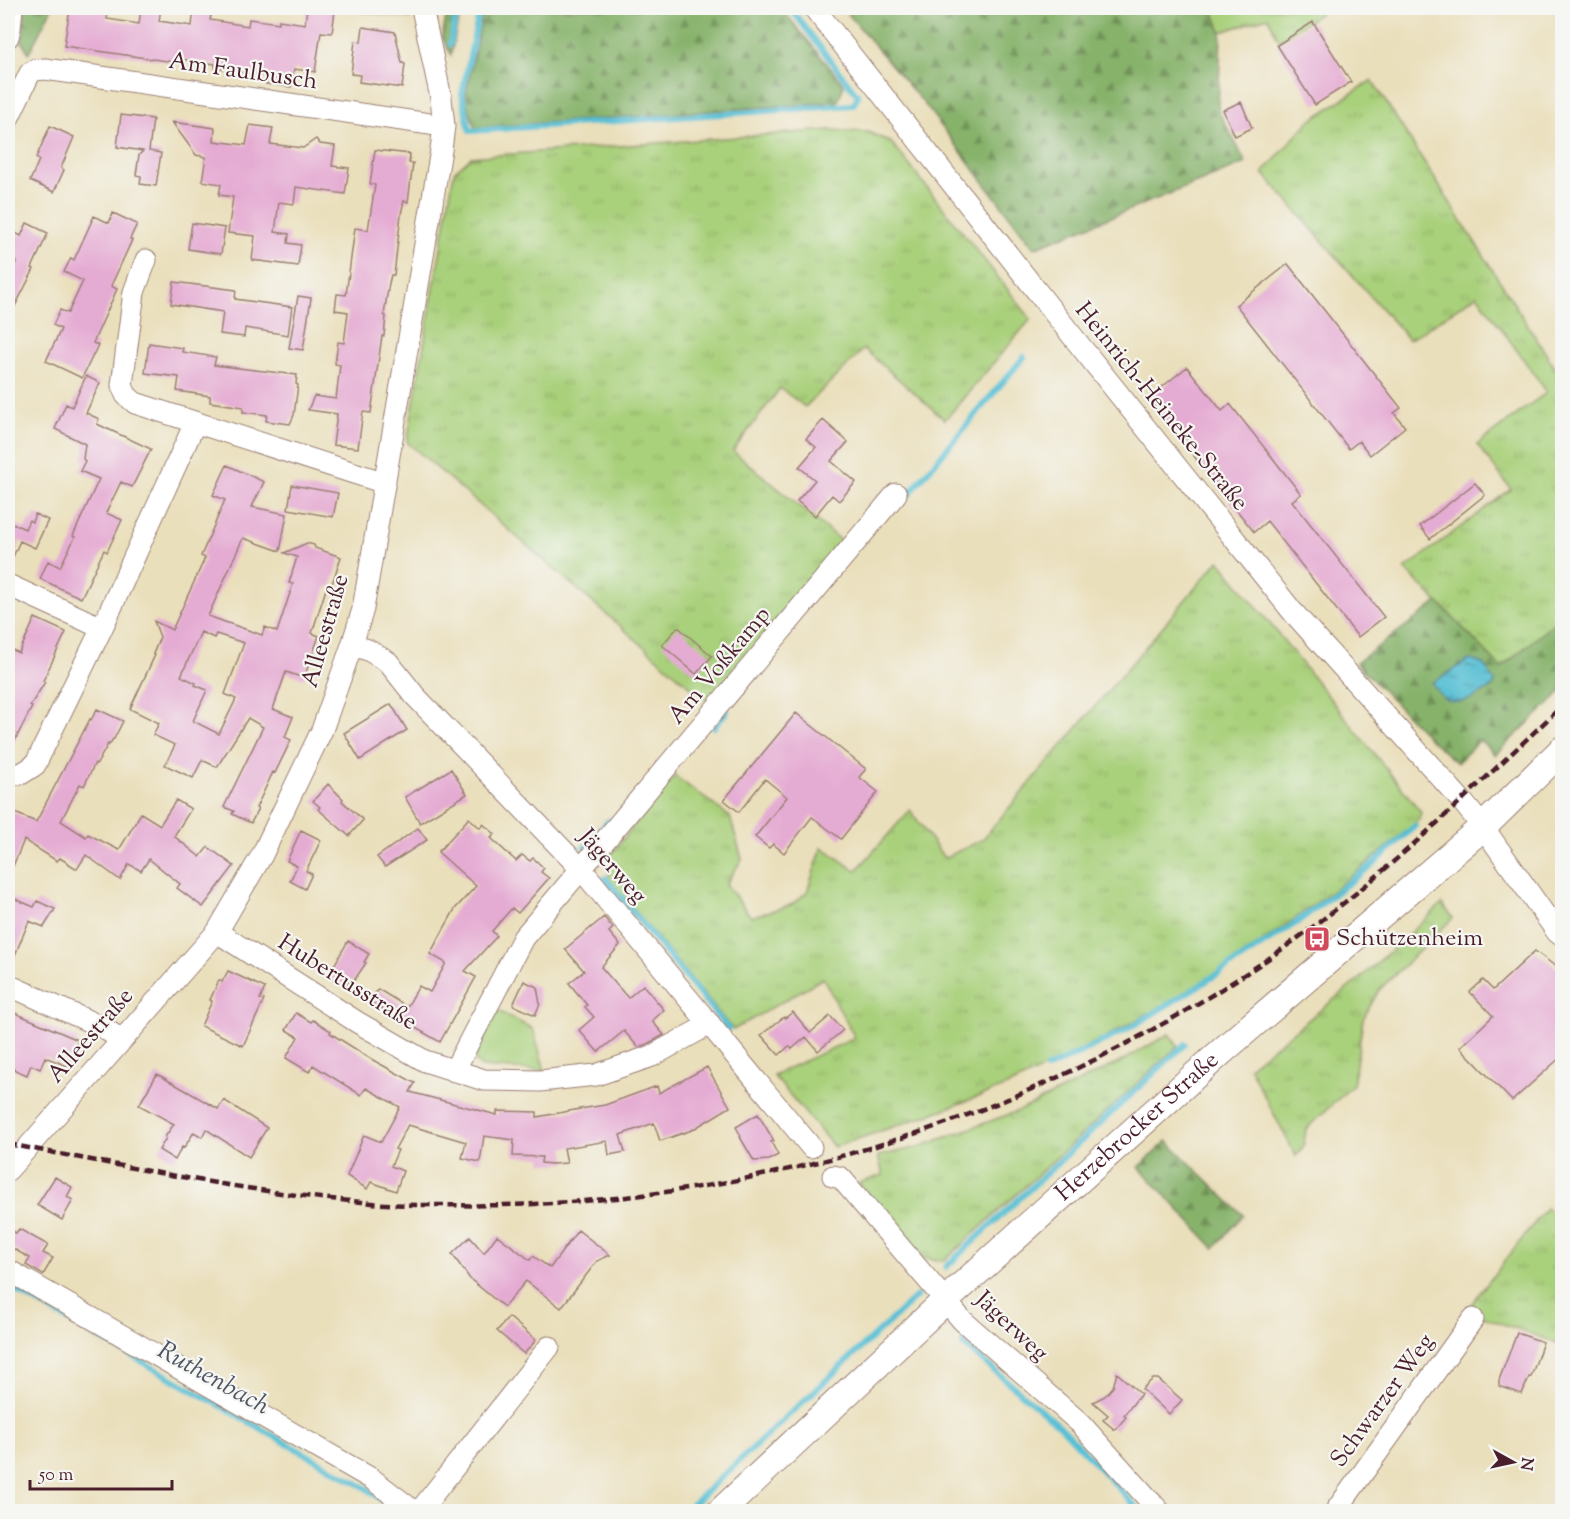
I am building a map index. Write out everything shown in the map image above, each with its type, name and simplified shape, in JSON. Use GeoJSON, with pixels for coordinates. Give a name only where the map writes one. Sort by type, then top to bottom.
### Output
{"type":"FeatureCollection","features":[{"type":"Feature","properties":{"kind":"main road","name":"Herzebrocker Straße"},"geometry":{"type":"LineString","coordinates":[[720,1512],[946,1300],[1221,1052],[1483,826],[1563,750]]}},
{"type":"Feature","properties":{"kind":"street"},"geometry":{"type":"LineString","coordinates":[[8,37],[12,8]]}},
{"type":"Feature","properties":{"kind":"street","name":"Alleestraße"},"geometry":{"type":"LineString","coordinates":[[8,1170],[217,932],[262,855],[322,730],[363,609],[441,150],[444,126],[441,98],[422,8]]}},
{"type":"Feature","properties":{"kind":"street","name":"Heinrich-Heineke-Straße"},"geometry":{"type":"LineString","coordinates":[[813,8],[1292,611],[1483,826],[1557,932],[1563,936]]}},
{"type":"Feature","properties":{"kind":"street","name":"Am Faulbusch"},"geometry":{"type":"LineString","coordinates":[[8,119],[30,73],[45,69],[444,126]]}},
{"type":"Feature","properties":{"kind":"street"},"geometry":{"type":"LineString","coordinates":[[146,260],[134,292],[122,385],[126,395],[135,404],[385,483]]}},
{"type":"Feature","properties":{"kind":"street"},"geometry":{"type":"LineString","coordinates":[[8,774],[21,774],[35,765],[102,628],[195,423]]}},
{"type":"Feature","properties":{"kind":"street","name":"Am Voßkamp"},"geometry":{"type":"LineString","coordinates":[[582,870],[896,494]]}},
{"type":"Feature","properties":{"kind":"street"},"geometry":{"type":"LineString","coordinates":[[8,585],[102,628]]}},
{"type":"Feature","properties":{"kind":"street","name":"Jägerweg"},"geometry":{"type":"LineString","coordinates":[[352,645],[368,650],[388,662],[415,696],[582,870],[811,1147]]}},
{"type":"Feature","properties":{"kind":"street"},"geometry":{"type":"LineString","coordinates":[[454,1071],[523,938],[582,870]]}},
{"type":"Feature","properties":{"kind":"street","name":"Hubertusstraße"},"geometry":{"type":"LineString","coordinates":[[217,932],[357,1022],[426,1061],[484,1080],[540,1081],[596,1075],[652,1056],[710,1024]]}},
{"type":"Feature","properties":{"kind":"street"},"geometry":{"type":"LineString","coordinates":[[8,985],[104,1028],[121,1040]]}},
{"type":"Feature","properties":{"kind":"street","name":"Jägerweg"},"geometry":{"type":"LineString","coordinates":[[833,1176],[841,1178],[962,1320],[1080,1423],[1160,1512]]}},
{"type":"Feature","properties":{"kind":"street"},"geometry":{"type":"LineString","coordinates":[[8,1270],[372,1479],[417,1512],[549,1347]]}},
{"type":"Feature","properties":{"kind":"street","name":"Schwarzer Weg"},"geometry":{"type":"LineString","coordinates":[[1335,1512],[1473,1319]]}},
{"type":"Feature","properties":{"kind":"green space"},"geometry":{"type":"Polygon","coordinates":[[[25,8],[52,8],[29,53],[22,42],[25,8]]]}},
{"type":"Feature","properties":{"kind":"green space"},"geometry":{"type":"Polygon","coordinates":[[[335,8],[409,8],[410,18],[335,8]]]}},
{"type":"Feature","properties":{"kind":"green space"},"geometry":{"type":"Polygon","coordinates":[[[448,8],[461,8],[451,55],[442,37],[448,8]]]}},
{"type":"Feature","properties":{"kind":"green space"},"geometry":{"type":"Polygon","coordinates":[[[484,8],[781,8],[844,85],[838,102],[475,128],[465,98],[484,8]]]}},
{"type":"Feature","properties":{"kind":"green space"},"geometry":{"type":"Polygon","coordinates":[[[843,8],[1212,8],[1221,32],[1218,110],[1246,163],[1034,248],[926,106],[843,8]]]}},
{"type":"Feature","properties":{"kind":"green space"},"geometry":{"type":"Polygon","coordinates":[[[1212,8],[1326,9],[1279,41],[1268,17],[1221,32],[1212,8]]]}},
{"type":"Feature","properties":{"kind":"green space"},"geometry":{"type":"Polygon","coordinates":[[[1372,80],[1562,379],[1562,616],[1501,668],[1405,569],[1511,489],[1477,445],[1547,392],[1477,295],[1409,340],[1263,173],[1308,122],[1372,80]]]}},
{"type":"Feature","properties":{"kind":"green space"},"geometry":{"type":"Polygon","coordinates":[[[831,130],[868,132],[891,142],[1031,319],[945,420],[864,349],[805,407],[780,388],[733,451],[841,541],[708,702],[407,442],[454,172],[471,157],[831,130]]]}},
{"type":"Feature","properties":{"kind":"green space"},"geometry":{"type":"Polygon","coordinates":[[[1219,560],[1421,812],[1419,820],[1338,886],[1254,948],[1120,1029],[1009,1085],[834,1147],[773,1075],[855,1038],[823,978],[733,1030],[609,879],[610,855],[675,776],[730,817],[742,859],[726,884],[751,917],[791,905],[807,892],[822,847],[856,871],[910,810],[944,858],[982,840],[1219,560]]]}},
{"type":"Feature","properties":{"kind":"green space"},"geometry":{"type":"Polygon","coordinates":[[[1438,602],[1501,668],[1562,616],[1562,691],[1495,755],[1480,740],[1457,763],[1433,742],[1356,663],[1438,602]]]}},
{"type":"Feature","properties":{"kind":"green space"},"geometry":{"type":"Polygon","coordinates":[[[1442,904],[1453,918],[1379,990],[1363,1019],[1353,1085],[1306,1129],[1303,1148],[1296,1156],[1249,1067],[1357,981],[1442,904]]]}},
{"type":"Feature","properties":{"kind":"green space"},"geometry":{"type":"Polygon","coordinates":[[[498,1011],[533,1029],[545,1071],[482,1067],[475,1061],[476,1054],[498,1011]]]}},
{"type":"Feature","properties":{"kind":"green space"},"geometry":{"type":"Polygon","coordinates":[[[1169,1034],[1178,1046],[944,1261],[924,1258],[859,1183],[883,1175],[878,1156],[919,1147],[1021,1110],[1120,1062],[1169,1034]]]}},
{"type":"Feature","properties":{"kind":"green space"},"geometry":{"type":"Polygon","coordinates":[[[1167,1141],[1243,1215],[1214,1248],[1139,1167],[1167,1141]]]}},
{"type":"Feature","properties":{"kind":"green space"},"geometry":{"type":"Polygon","coordinates":[[[1546,1208],[1562,1220],[1562,1345],[1466,1311],[1546,1208]]]}},
{"type":"Feature","properties":{"kind":"water"},"geometry":{"type":"Polygon","coordinates":[[[1469,660],[1485,666],[1495,682],[1494,686],[1469,700],[1453,702],[1446,699],[1432,683],[1469,660]]]}},
{"type":"Feature","properties":{"kind":"building"},"geometry":{"type":"Polygon","coordinates":[[[70,8],[109,8],[107,19],[139,24],[141,8],[161,8],[159,21],[192,26],[194,8],[212,11],[210,20],[248,26],[249,19],[305,24],[307,8],[335,11],[332,33],[321,32],[315,72],[294,69],[291,87],[266,84],[267,76],[215,68],[215,64],[181,59],[180,63],[64,46],[70,8]]]}},
{"type":"Feature","properties":{"kind":"building"},"geometry":{"type":"Polygon","coordinates":[[[1313,22],[1351,82],[1315,105],[1277,45],[1313,22]]]}},
{"type":"Feature","properties":{"kind":"building"},"geometry":{"type":"Polygon","coordinates":[[[363,27],[395,32],[402,63],[405,64],[402,88],[359,82],[360,75],[351,74],[355,41],[361,42],[363,27]]]}},
{"type":"Feature","properties":{"kind":"building"},"geometry":{"type":"Polygon","coordinates":[[[1241,102],[1252,128],[1235,136],[1223,110],[1241,102]]]}},
{"type":"Feature","properties":{"kind":"building"},"geometry":{"type":"Polygon","coordinates":[[[121,115],[153,119],[149,151],[161,153],[156,186],[140,184],[141,176],[136,175],[139,155],[143,151],[117,147],[121,115]]]}},
{"type":"Feature","properties":{"kind":"building"},"geometry":{"type":"Polygon","coordinates":[[[172,122],[215,128],[214,141],[246,145],[250,125],[273,128],[270,144],[303,148],[316,139],[320,144],[335,146],[332,166],[349,168],[345,194],[296,187],[294,204],[279,202],[275,232],[289,234],[288,243],[301,245],[298,266],[252,260],[255,236],[228,233],[233,197],[219,195],[221,184],[202,181],[206,157],[196,155],[172,122]]]}},
{"type":"Feature","properties":{"kind":"building"},"geometry":{"type":"Polygon","coordinates":[[[50,126],[74,137],[61,168],[64,170],[54,192],[30,181],[39,160],[36,158],[50,126]]]}},
{"type":"Feature","properties":{"kind":"building"},"geometry":{"type":"Polygon","coordinates":[[[375,150],[410,154],[409,163],[413,163],[408,202],[404,201],[401,214],[394,275],[391,275],[389,283],[384,315],[386,316],[384,336],[382,336],[371,413],[363,412],[358,448],[333,445],[337,414],[308,410],[314,396],[336,399],[340,365],[335,364],[338,342],[344,343],[348,312],[335,310],[337,294],[346,295],[355,228],[368,230],[375,185],[370,184],[375,150]]]}},
{"type":"Feature","properties":{"kind":"building"},"geometry":{"type":"Polygon","coordinates":[[[113,213],[137,224],[111,286],[117,289],[93,343],[98,345],[82,378],[46,361],[61,329],[53,325],[60,310],[68,313],[83,281],[64,272],[71,258],[74,260],[94,216],[109,223],[113,213]]]}},
{"type":"Feature","properties":{"kind":"building"},"geometry":{"type":"Polygon","coordinates":[[[27,223],[48,233],[32,268],[34,269],[8,320],[8,280],[16,262],[8,258],[8,229],[21,236],[27,223]]]}},
{"type":"Feature","properties":{"kind":"building"},"geometry":{"type":"Polygon","coordinates":[[[192,223],[225,228],[221,254],[188,249],[192,223]]]}},
{"type":"Feature","properties":{"kind":"building"},"geometry":{"type":"Polygon","coordinates":[[[1288,264],[1401,408],[1394,413],[1405,427],[1370,455],[1359,441],[1349,449],[1236,305],[1288,264]]]}},
{"type":"Feature","properties":{"kind":"building"},"geometry":{"type":"Polygon","coordinates":[[[174,282],[236,290],[235,299],[292,307],[288,335],[245,328],[244,337],[220,334],[223,312],[171,304],[174,282]]]}},
{"type":"Feature","properties":{"kind":"building"},"geometry":{"type":"Polygon","coordinates":[[[298,296],[311,298],[303,350],[289,348],[298,296]]]}},
{"type":"Feature","properties":{"kind":"building"},"geometry":{"type":"Polygon","coordinates":[[[149,343],[183,348],[182,352],[216,357],[214,365],[297,375],[294,415],[290,424],[266,421],[267,415],[243,412],[243,407],[210,402],[210,396],[177,391],[179,377],[145,373],[149,343]]]}},
{"type":"Feature","properties":{"kind":"building"},"geometry":{"type":"Polygon","coordinates":[[[1187,367],[1222,411],[1230,404],[1301,494],[1292,501],[1384,617],[1358,637],[1267,521],[1254,532],[1148,398],[1187,367]]]}},
{"type":"Feature","properties":{"kind":"building"},"geometry":{"type":"Polygon","coordinates":[[[86,376],[100,383],[86,413],[99,419],[97,424],[151,449],[132,487],[121,482],[106,513],[122,520],[107,552],[104,550],[81,598],[40,579],[48,561],[60,567],[99,479],[80,471],[85,461],[83,459],[85,444],[55,429],[66,404],[72,407],[86,376]]]}},
{"type":"Feature","properties":{"kind":"building"},"geometry":{"type":"Polygon","coordinates":[[[823,420],[848,442],[831,461],[856,482],[839,501],[832,495],[815,516],[797,501],[815,480],[799,467],[816,447],[806,439],[823,420]]]}},
{"type":"Feature","properties":{"kind":"building"},"geometry":{"type":"Polygon","coordinates":[[[227,465],[264,482],[252,507],[287,514],[280,551],[243,538],[208,616],[262,635],[265,627],[277,632],[293,584],[289,583],[297,557],[284,553],[307,543],[341,557],[331,587],[327,586],[312,633],[319,636],[304,678],[286,672],[273,709],[293,717],[285,737],[291,740],[275,773],[273,772],[251,823],[232,814],[234,811],[224,807],[263,727],[248,718],[217,767],[202,760],[193,778],[165,765],[175,745],[153,735],[159,723],[130,709],[155,655],[153,654],[160,637],[154,621],[172,630],[205,558],[201,556],[225,500],[213,495],[227,465]],[[201,632],[181,676],[207,690],[193,721],[219,734],[236,699],[225,694],[244,643],[216,634],[214,638],[201,632]]]}},
{"type":"Feature","properties":{"kind":"building"},"geometry":{"type":"Polygon","coordinates":[[[1475,483],[1485,495],[1430,539],[1420,526],[1475,483]]]}},
{"type":"Feature","properties":{"kind":"building"},"geometry":{"type":"Polygon","coordinates":[[[292,485],[338,493],[333,517],[288,509],[292,485]]]}},
{"type":"Feature","properties":{"kind":"building"},"geometry":{"type":"Polygon","coordinates":[[[35,514],[48,520],[35,548],[20,541],[8,568],[8,521],[25,529],[29,520],[32,522],[35,514]]]}},
{"type":"Feature","properties":{"kind":"building"},"geometry":{"type":"Polygon","coordinates":[[[35,618],[66,632],[43,681],[45,682],[30,706],[32,707],[8,754],[8,648],[19,653],[35,618]]]}},
{"type":"Feature","properties":{"kind":"building"},"geometry":{"type":"Polygon","coordinates":[[[678,627],[712,656],[696,674],[662,645],[678,627]]]}},
{"type":"Feature","properties":{"kind":"building"},"geometry":{"type":"Polygon","coordinates":[[[391,704],[407,730],[360,760],[344,733],[391,704]]]}},
{"type":"Feature","properties":{"kind":"building"},"geometry":{"type":"Polygon","coordinates":[[[97,709],[123,721],[114,739],[108,744],[97,764],[95,763],[84,786],[80,784],[61,821],[86,837],[88,834],[119,850],[141,813],[160,825],[176,800],[191,809],[174,836],[200,857],[208,847],[234,866],[203,907],[177,888],[180,884],[149,859],[141,871],[129,864],[120,880],[86,855],[77,869],[60,858],[57,861],[24,840],[8,878],[8,810],[36,822],[97,709]]]}},
{"type":"Feature","properties":{"kind":"building"},"geometry":{"type":"Polygon","coordinates":[[[796,713],[866,769],[859,777],[878,792],[841,839],[812,817],[784,853],[773,844],[769,848],[755,837],[787,797],[765,779],[739,812],[724,800],[796,713]]]}},
{"type":"Feature","properties":{"kind":"building"},"geometry":{"type":"Polygon","coordinates":[[[451,769],[467,794],[420,823],[405,797],[451,769]]]}},
{"type":"Feature","properties":{"kind":"building"},"geometry":{"type":"Polygon","coordinates":[[[328,784],[343,799],[342,801],[363,820],[349,836],[318,809],[320,807],[313,801],[328,784]]]}},
{"type":"Feature","properties":{"kind":"building"},"geometry":{"type":"Polygon","coordinates":[[[469,818],[480,828],[483,824],[495,834],[491,838],[516,861],[522,855],[530,861],[533,858],[544,868],[541,872],[549,878],[518,913],[512,908],[492,931],[497,936],[465,971],[476,977],[440,1042],[370,1002],[378,989],[407,1007],[419,986],[430,992],[446,963],[430,954],[455,909],[476,886],[438,852],[469,818]]]}},
{"type":"Feature","properties":{"kind":"building"},"geometry":{"type":"Polygon","coordinates":[[[418,828],[427,840],[385,867],[377,857],[418,828]]]}},
{"type":"Feature","properties":{"kind":"building"},"geometry":{"type":"Polygon","coordinates":[[[301,830],[321,840],[306,871],[312,874],[305,889],[290,881],[297,866],[287,861],[301,830]]]}},
{"type":"Feature","properties":{"kind":"building"},"geometry":{"type":"Polygon","coordinates":[[[8,896],[34,907],[37,901],[55,909],[44,927],[29,921],[8,972],[8,896]]]}},
{"type":"Feature","properties":{"kind":"building"},"geometry":{"type":"Polygon","coordinates":[[[604,917],[613,928],[609,932],[620,945],[601,967],[628,998],[643,985],[664,1010],[652,1021],[664,1035],[638,1047],[624,1031],[598,1052],[579,1030],[594,1017],[569,983],[584,971],[565,949],[604,917]]]}},
{"type":"Feature","properties":{"kind":"building"},"geometry":{"type":"Polygon","coordinates":[[[348,941],[369,954],[364,962],[366,963],[353,982],[350,980],[345,986],[328,976],[348,941]]]}},
{"type":"Feature","properties":{"kind":"building"},"geometry":{"type":"Polygon","coordinates":[[[1535,951],[1563,972],[1563,1055],[1512,1101],[1460,1047],[1493,1016],[1470,992],[1483,980],[1493,990],[1535,951]]]}},
{"type":"Feature","properties":{"kind":"building"},"geometry":{"type":"Polygon","coordinates":[[[228,971],[265,988],[260,999],[264,1000],[243,1046],[201,1026],[219,980],[222,982],[228,971]]]}},
{"type":"Feature","properties":{"kind":"building"},"geometry":{"type":"Polygon","coordinates":[[[524,981],[537,987],[540,1004],[535,1015],[513,1005],[524,981]]]}},
{"type":"Feature","properties":{"kind":"building"},"geometry":{"type":"Polygon","coordinates":[[[8,1010],[78,1040],[67,1066],[45,1057],[40,1069],[31,1065],[27,1075],[8,1067],[8,1010]]]}},
{"type":"Feature","properties":{"kind":"building"},"geometry":{"type":"Polygon","coordinates":[[[793,1012],[810,1033],[830,1016],[843,1030],[818,1051],[806,1037],[792,1049],[789,1046],[779,1055],[761,1035],[793,1012]]]}},
{"type":"Feature","properties":{"kind":"building"},"geometry":{"type":"Polygon","coordinates":[[[296,1013],[311,1022],[313,1020],[371,1059],[415,1083],[410,1092],[497,1115],[497,1111],[537,1112],[537,1117],[605,1105],[657,1086],[659,1093],[707,1067],[730,1107],[692,1130],[660,1141],[654,1123],[620,1135],[625,1152],[609,1155],[607,1141],[564,1148],[567,1163],[553,1164],[541,1163],[542,1157],[513,1156],[514,1140],[484,1136],[480,1162],[462,1158],[466,1142],[408,1125],[395,1149],[398,1150],[391,1166],[403,1171],[396,1191],[371,1182],[367,1189],[347,1176],[364,1135],[381,1142],[400,1107],[366,1088],[361,1095],[313,1065],[309,1072],[286,1058],[298,1037],[286,1030],[296,1013]]]}},
{"type":"Feature","properties":{"kind":"building"},"geometry":{"type":"Polygon","coordinates":[[[157,1074],[218,1109],[224,1100],[267,1128],[249,1157],[206,1129],[202,1137],[194,1132],[175,1160],[159,1150],[174,1124],[139,1105],[157,1074]]]}},
{"type":"Feature","properties":{"kind":"building"},"geometry":{"type":"Polygon","coordinates":[[[758,1114],[774,1141],[771,1142],[778,1155],[769,1160],[754,1161],[736,1127],[758,1114]]]}},
{"type":"Feature","properties":{"kind":"building"},"geometry":{"type":"Polygon","coordinates":[[[55,1177],[72,1187],[67,1197],[73,1200],[62,1220],[37,1205],[55,1177]]]}},
{"type":"Feature","properties":{"kind":"building"},"geometry":{"type":"Polygon","coordinates":[[[8,1229],[16,1233],[19,1229],[48,1245],[43,1253],[53,1258],[43,1275],[26,1265],[30,1258],[8,1246],[8,1229]]]}},
{"type":"Feature","properties":{"kind":"building"},"geometry":{"type":"Polygon","coordinates":[[[578,1230],[610,1255],[597,1261],[561,1308],[526,1281],[504,1307],[470,1279],[452,1254],[470,1237],[484,1253],[497,1235],[530,1260],[533,1256],[550,1268],[578,1230]]]}},
{"type":"Feature","properties":{"kind":"building"},"geometry":{"type":"Polygon","coordinates":[[[509,1317],[536,1340],[524,1354],[497,1331],[509,1317]]]}},
{"type":"Feature","properties":{"kind":"building"},"geometry":{"type":"Polygon","coordinates":[[[1517,1333],[1543,1342],[1531,1377],[1522,1394],[1499,1386],[1499,1380],[1517,1333]]]}},
{"type":"Feature","properties":{"kind":"building"},"geometry":{"type":"Polygon","coordinates":[[[1117,1373],[1141,1394],[1115,1430],[1103,1420],[1108,1415],[1093,1402],[1105,1396],[1113,1387],[1117,1373]]]}},
{"type":"Feature","properties":{"kind":"building"},"geometry":{"type":"Polygon","coordinates":[[[1153,1379],[1158,1379],[1182,1400],[1169,1414],[1142,1389],[1153,1379]]]}},
{"type":"Feature","properties":{"kind":"waterway"},"geometry":{"type":"LineString","coordinates":[[450,44],[458,8]]}},
{"type":"Feature","properties":{"kind":"waterway"},"geometry":{"type":"LineString","coordinates":[[480,8],[462,94],[470,131],[853,105],[858,96],[790,8]]}},
{"type":"Feature","properties":{"kind":"waterway"},"geometry":{"type":"LineString","coordinates":[[902,502],[1024,357]]}},
{"type":"Feature","properties":{"kind":"waterway"},"geometry":{"type":"LineString","coordinates":[[714,727],[727,711]]}},
{"type":"Feature","properties":{"kind":"waterway"},"geometry":{"type":"LineString","coordinates":[[584,848],[608,821]]}},
{"type":"Feature","properties":{"kind":"waterway"},"geometry":{"type":"LineString","coordinates":[[1046,1069],[1126,1030],[1296,923],[1373,864],[1415,826]]}},
{"type":"Feature","properties":{"kind":"waterway"},"geometry":{"type":"LineString","coordinates":[[605,878],[728,1029]]}},
{"type":"Feature","properties":{"kind":"waterway"},"geometry":{"type":"LineString","coordinates":[[946,1267],[1185,1044]]}},
{"type":"Feature","properties":{"kind":"waterway","name":"Ruthenbach"},"geometry":{"type":"LineString","coordinates":[[8,1286],[366,1488],[397,1512]]}},
{"type":"Feature","properties":{"kind":"waterway"},"geometry":{"type":"LineString","coordinates":[[684,1512],[917,1296]]}},
{"type":"Feature","properties":{"kind":"waterway"},"geometry":{"type":"LineString","coordinates":[[963,1344],[1061,1427],[1141,1512]]}},
{"type":"Feature","properties":{"kind":"railway"},"geometry":{"type":"LineString","coordinates":[[8,1144],[273,1192],[401,1205],[551,1203],[662,1192],[771,1173],[878,1145],[983,1109],[1085,1065],[1183,1012],[1278,952],[1316,925],[1389,865],[1562,706]]}},
{"type":"Feature","properties":{"kind":"place","name":"Schützenheim"},"geometry":{"type":"Point","coordinates":[1317,939]}}]}
